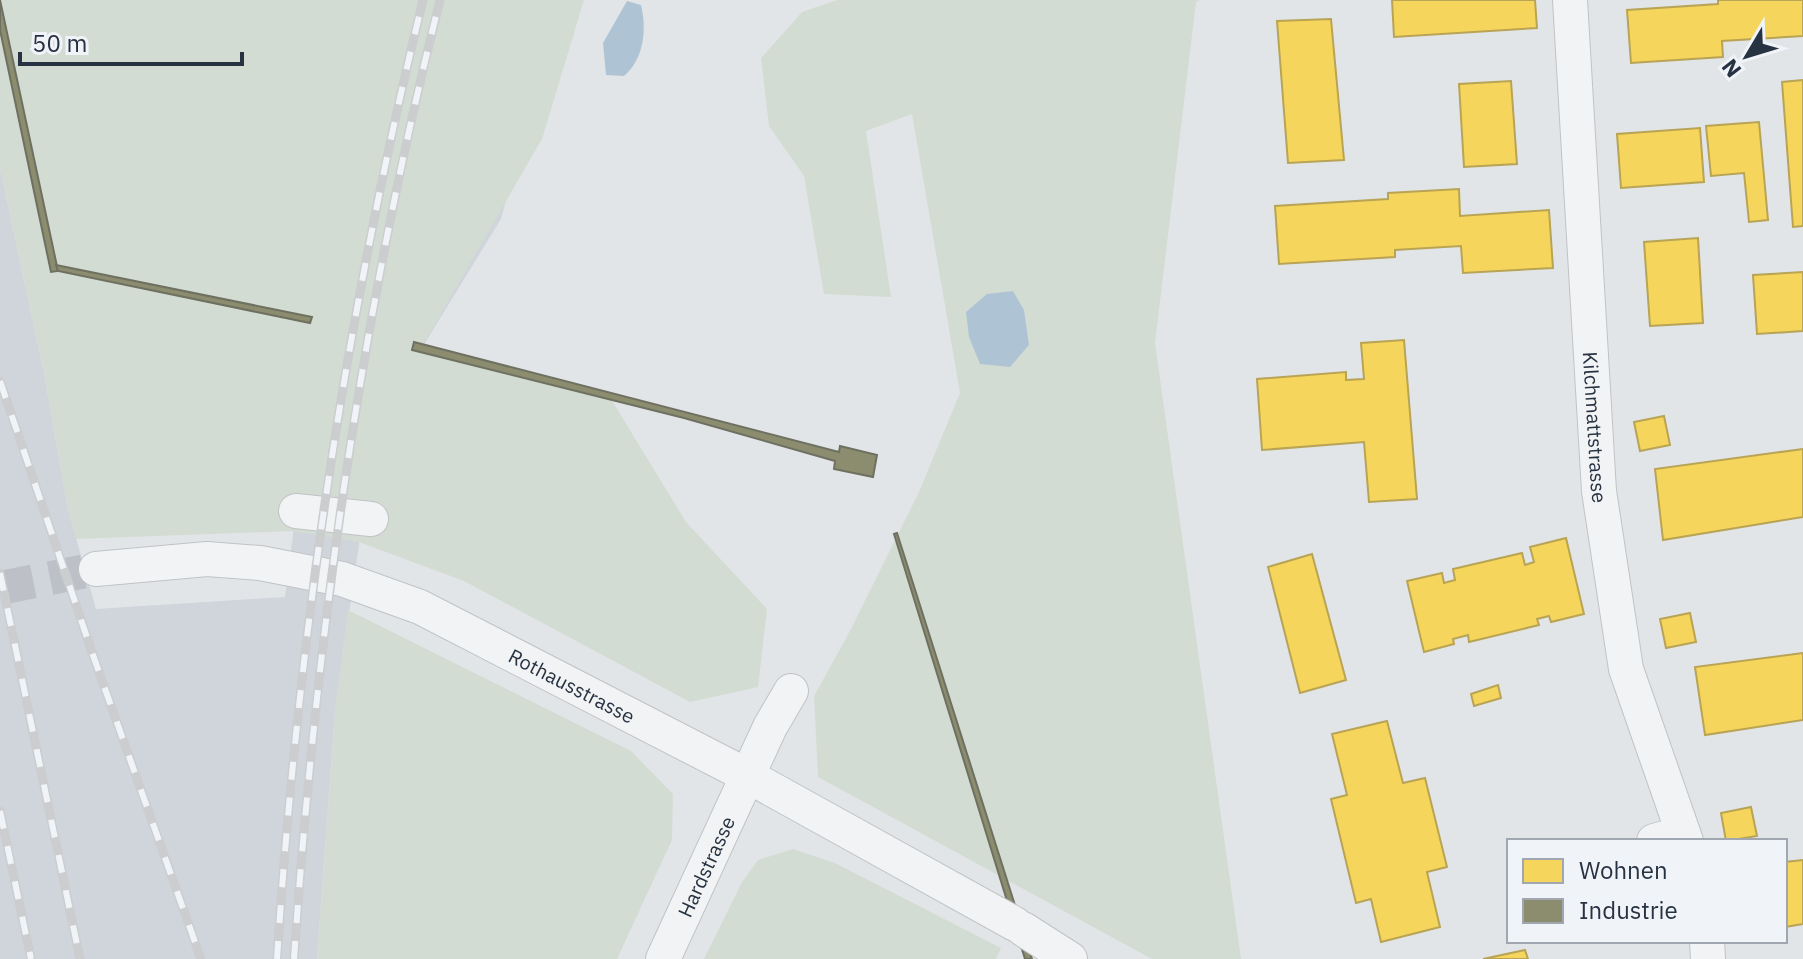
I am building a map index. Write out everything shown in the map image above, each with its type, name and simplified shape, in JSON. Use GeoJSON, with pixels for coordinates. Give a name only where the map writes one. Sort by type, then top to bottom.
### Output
{"type":"FeatureCollection","features":[{"type":"Feature","properties":{"kind":"street","name":"Kilchmattstrasse"},"geometry":{"type":"LineString","coordinates":[[1570,0],[1599,491],[1626,669],[1675,838]]}},
{"type":"Feature","properties":{"kind":"street"},"geometry":{"type":"LineString","coordinates":[[296,511],[371,519]]}},
{"type":"Feature","properties":{"kind":"street","name":"Rothausstrasse"},"geometry":{"type":"LineString","coordinates":[[96,569],[207,559],[260,563],[342,579],[420,607],[748,776],[1019,926],[1070,959]]}},
{"type":"Feature","properties":{"kind":"street","name":"Hardstrasse"},"geometry":{"type":"LineString","coordinates":[[663,959],[791,691]]}},
{"type":"Feature","properties":{"kind":"shaded area"},"geometry":{"type":"Polygon","coordinates":[[[0,0],[584,0],[542,139],[420,350],[611,399],[686,522],[767,609],[758,687],[690,702],[464,581],[359,542],[293,531],[76,539],[0,168],[0,0]]]}},
{"type":"Feature","properties":{"kind":"shaded area"},"geometry":{"type":"Polygon","coordinates":[[[562,0],[501,219],[420,351],[361,531],[335,711],[317,959],[0,959],[0,168],[44,373],[68,509],[96,609],[285,597],[296,511],[562,0]]]}},
{"type":"Feature","properties":{"kind":"shaded area"},"geometry":{"type":"Polygon","coordinates":[[[837,0],[1199,0],[1196,2],[1155,343],[1241,959],[1152,959],[818,777],[814,696],[919,492],[960,393],[912,114],[866,131],[891,297],[824,294],[804,176],[769,126],[761,58],[802,12],[837,0]]]}},
{"type":"Feature","properties":{"kind":"shaded area"},"geometry":{"type":"Polygon","coordinates":[[[348,610],[631,751],[673,794],[672,840],[617,959],[317,959],[335,711],[348,610]]]}},
{"type":"Feature","properties":{"kind":"shaded area"},"geometry":{"type":"Polygon","coordinates":[[[793,849],[835,863],[1001,948],[996,959],[704,959],[742,882],[758,860],[793,849]]]}},
{"type":"Feature","properties":{"kind":"water"},"geometry":{"type":"Polygon","coordinates":[[[627,1],[641,5],[644,34],[640,52],[624,76],[606,75],[603,43],[627,1]]]}},
{"type":"Feature","properties":{"kind":"water"},"geometry":{"type":"Polygon","coordinates":[[[1013,291],[1024,310],[1029,345],[1010,367],[980,364],[969,337],[966,312],[987,294],[1013,291]]]}},
{"type":"Feature","properties":{"kind":"building: Wohnen"},"geometry":{"type":"Polygon","coordinates":[[[1392,0],[1535,0],[1537,28],[1394,37],[1392,0]]]}},
{"type":"Feature","properties":{"kind":"building: Wohnen"},"geometry":{"type":"Polygon","coordinates":[[[1718,0],[1803,0],[1803,36],[1722,41],[1723,57],[1631,63],[1627,10],[1718,4],[1718,0]]]}},
{"type":"Feature","properties":{"kind":"building: Wohnen"},"geometry":{"type":"Polygon","coordinates":[[[1331,19],[1344,160],[1288,163],[1277,21],[1331,19]]]}},
{"type":"Feature","properties":{"kind":"building: Wohnen"},"geometry":{"type":"Polygon","coordinates":[[[1803,80],[1803,226],[1793,227],[1782,82],[1803,80]]]}},
{"type":"Feature","properties":{"kind":"building: Wohnen"},"geometry":{"type":"Polygon","coordinates":[[[1511,81],[1517,164],[1464,167],[1459,84],[1511,81]]]}},
{"type":"Feature","properties":{"kind":"building: Wohnen"},"geometry":{"type":"Polygon","coordinates":[[[1759,122],[1768,220],[1749,222],[1744,173],[1711,176],[1706,126],[1759,122]]]}},
{"type":"Feature","properties":{"kind":"building: Wohnen"},"geometry":{"type":"Polygon","coordinates":[[[1700,128],[1704,182],[1621,188],[1617,134],[1700,128]]]}},
{"type":"Feature","properties":{"kind":"building: Wohnen"},"geometry":{"type":"Polygon","coordinates":[[[1459,189],[1460,216],[1549,210],[1553,268],[1463,273],[1461,246],[1395,250],[1395,257],[1279,264],[1275,206],[1388,199],[1388,193],[1459,189]]]}},
{"type":"Feature","properties":{"kind":"building: Wohnen"},"geometry":{"type":"Polygon","coordinates":[[[1698,238],[1703,323],[1650,326],[1644,242],[1698,238]]]}},
{"type":"Feature","properties":{"kind":"building: Wohnen"},"geometry":{"type":"Polygon","coordinates":[[[1803,272],[1803,331],[1757,334],[1753,275],[1803,272]]]}},
{"type":"Feature","properties":{"kind":"building: Wohnen"},"geometry":{"type":"Polygon","coordinates":[[[1404,340],[1417,499],[1369,502],[1364,442],[1262,450],[1257,379],[1346,372],[1346,380],[1364,379],[1361,343],[1404,340]]]}},
{"type":"Feature","properties":{"kind":"building: Wohnen"},"geometry":{"type":"Polygon","coordinates":[[[1664,416],[1670,445],[1640,451],[1634,422],[1664,416]]]}},
{"type":"Feature","properties":{"kind":"building: Wohnen"},"geometry":{"type":"Polygon","coordinates":[[[1803,449],[1803,517],[1663,540],[1655,469],[1803,449]]]}},
{"type":"Feature","properties":{"kind":"building: Wohnen"},"geometry":{"type":"Polygon","coordinates":[[[1566,538],[1584,614],[1551,622],[1549,616],[1537,619],[1539,625],[1469,642],[1468,635],[1453,639],[1454,644],[1424,652],[1407,581],[1442,573],[1444,583],[1455,580],[1453,569],[1522,553],[1525,565],[1534,562],[1530,547],[1566,538]]]}},
{"type":"Feature","properties":{"kind":"building: Wohnen"},"geometry":{"type":"Polygon","coordinates":[[[1312,554],[1346,680],[1300,693],[1268,567],[1312,554]]]}},
{"type":"Feature","properties":{"kind":"building: Wohnen"},"geometry":{"type":"Polygon","coordinates":[[[1690,613],[1696,642],[1666,648],[1660,619],[1690,613]]]}},
{"type":"Feature","properties":{"kind":"building: Wohnen"},"geometry":{"type":"Polygon","coordinates":[[[1803,653],[1803,720],[1705,735],[1695,667],[1803,653]]]}},
{"type":"Feature","properties":{"kind":"building: Wohnen"},"geometry":{"type":"Polygon","coordinates":[[[1498,685],[1501,698],[1474,706],[1471,694],[1498,685]]]}},
{"type":"Feature","properties":{"kind":"building: Wohnen"},"geometry":{"type":"Polygon","coordinates":[[[1387,721],[1403,783],[1425,778],[1447,867],[1427,872],[1440,927],[1381,942],[1371,899],[1356,903],[1331,799],[1347,795],[1332,734],[1387,721]]]}},
{"type":"Feature","properties":{"kind":"building: Wohnen"},"geometry":{"type":"Polygon","coordinates":[[[1751,807],[1757,836],[1726,839],[1721,813],[1751,807]]]}},
{"type":"Feature","properties":{"kind":"building: Wohnen"},"geometry":{"type":"Polygon","coordinates":[[[1803,860],[1803,924],[1787,927],[1787,862],[1803,860]]]}},
{"type":"Feature","properties":{"kind":"building: Wohnen"},"geometry":{"type":"Polygon","coordinates":[[[1525,950],[1528,959],[1483,959],[1525,950]]]}},
{"type":"Feature","properties":{"kind":"building: Industrie"},"geometry":{"type":"Polygon","coordinates":[[[0,0],[58,271],[51,272],[0,30],[0,0]]]}},
{"type":"Feature","properties":{"kind":"building: Industrie"},"geometry":{"type":"Polygon","coordinates":[[[56,265],[312,317],[310,323],[58,271],[56,265]]]}},
{"type":"Feature","properties":{"kind":"building: Industrie"},"geometry":{"type":"Polygon","coordinates":[[[414,342],[839,452],[840,446],[877,455],[873,477],[834,469],[835,461],[684,418],[412,350],[414,342]]]}},
{"type":"Feature","properties":{"kind":"building: Industrie"},"geometry":{"type":"Polygon","coordinates":[[[897,533],[1032,959],[1025,959],[894,534],[897,533]]]}},
{"type":"Feature","properties":{"kind":"tunnel"},"geometry":{"type":"LineString","coordinates":[[0,588],[96,569]]}},
{"type":"Feature","properties":{"kind":"railway"},"geometry":{"type":"LineString","coordinates":[[277,959],[298,717],[329,476],[371,237],[423,0]]}},
{"type":"Feature","properties":{"kind":"railway"},"geometry":{"type":"LineString","coordinates":[[294,959],[315,717],[346,476],[387,237],[440,0]]}},
{"type":"Feature","properties":{"kind":"railway"},"geometry":{"type":"LineString","coordinates":[[0,381],[201,959]]}},
{"type":"Feature","properties":{"kind":"railway"},"geometry":{"type":"LineString","coordinates":[[0,573],[80,959]]}},
{"type":"Feature","properties":{"kind":"railway"},"geometry":{"type":"LineString","coordinates":[[0,811],[31,959]]}}]}
